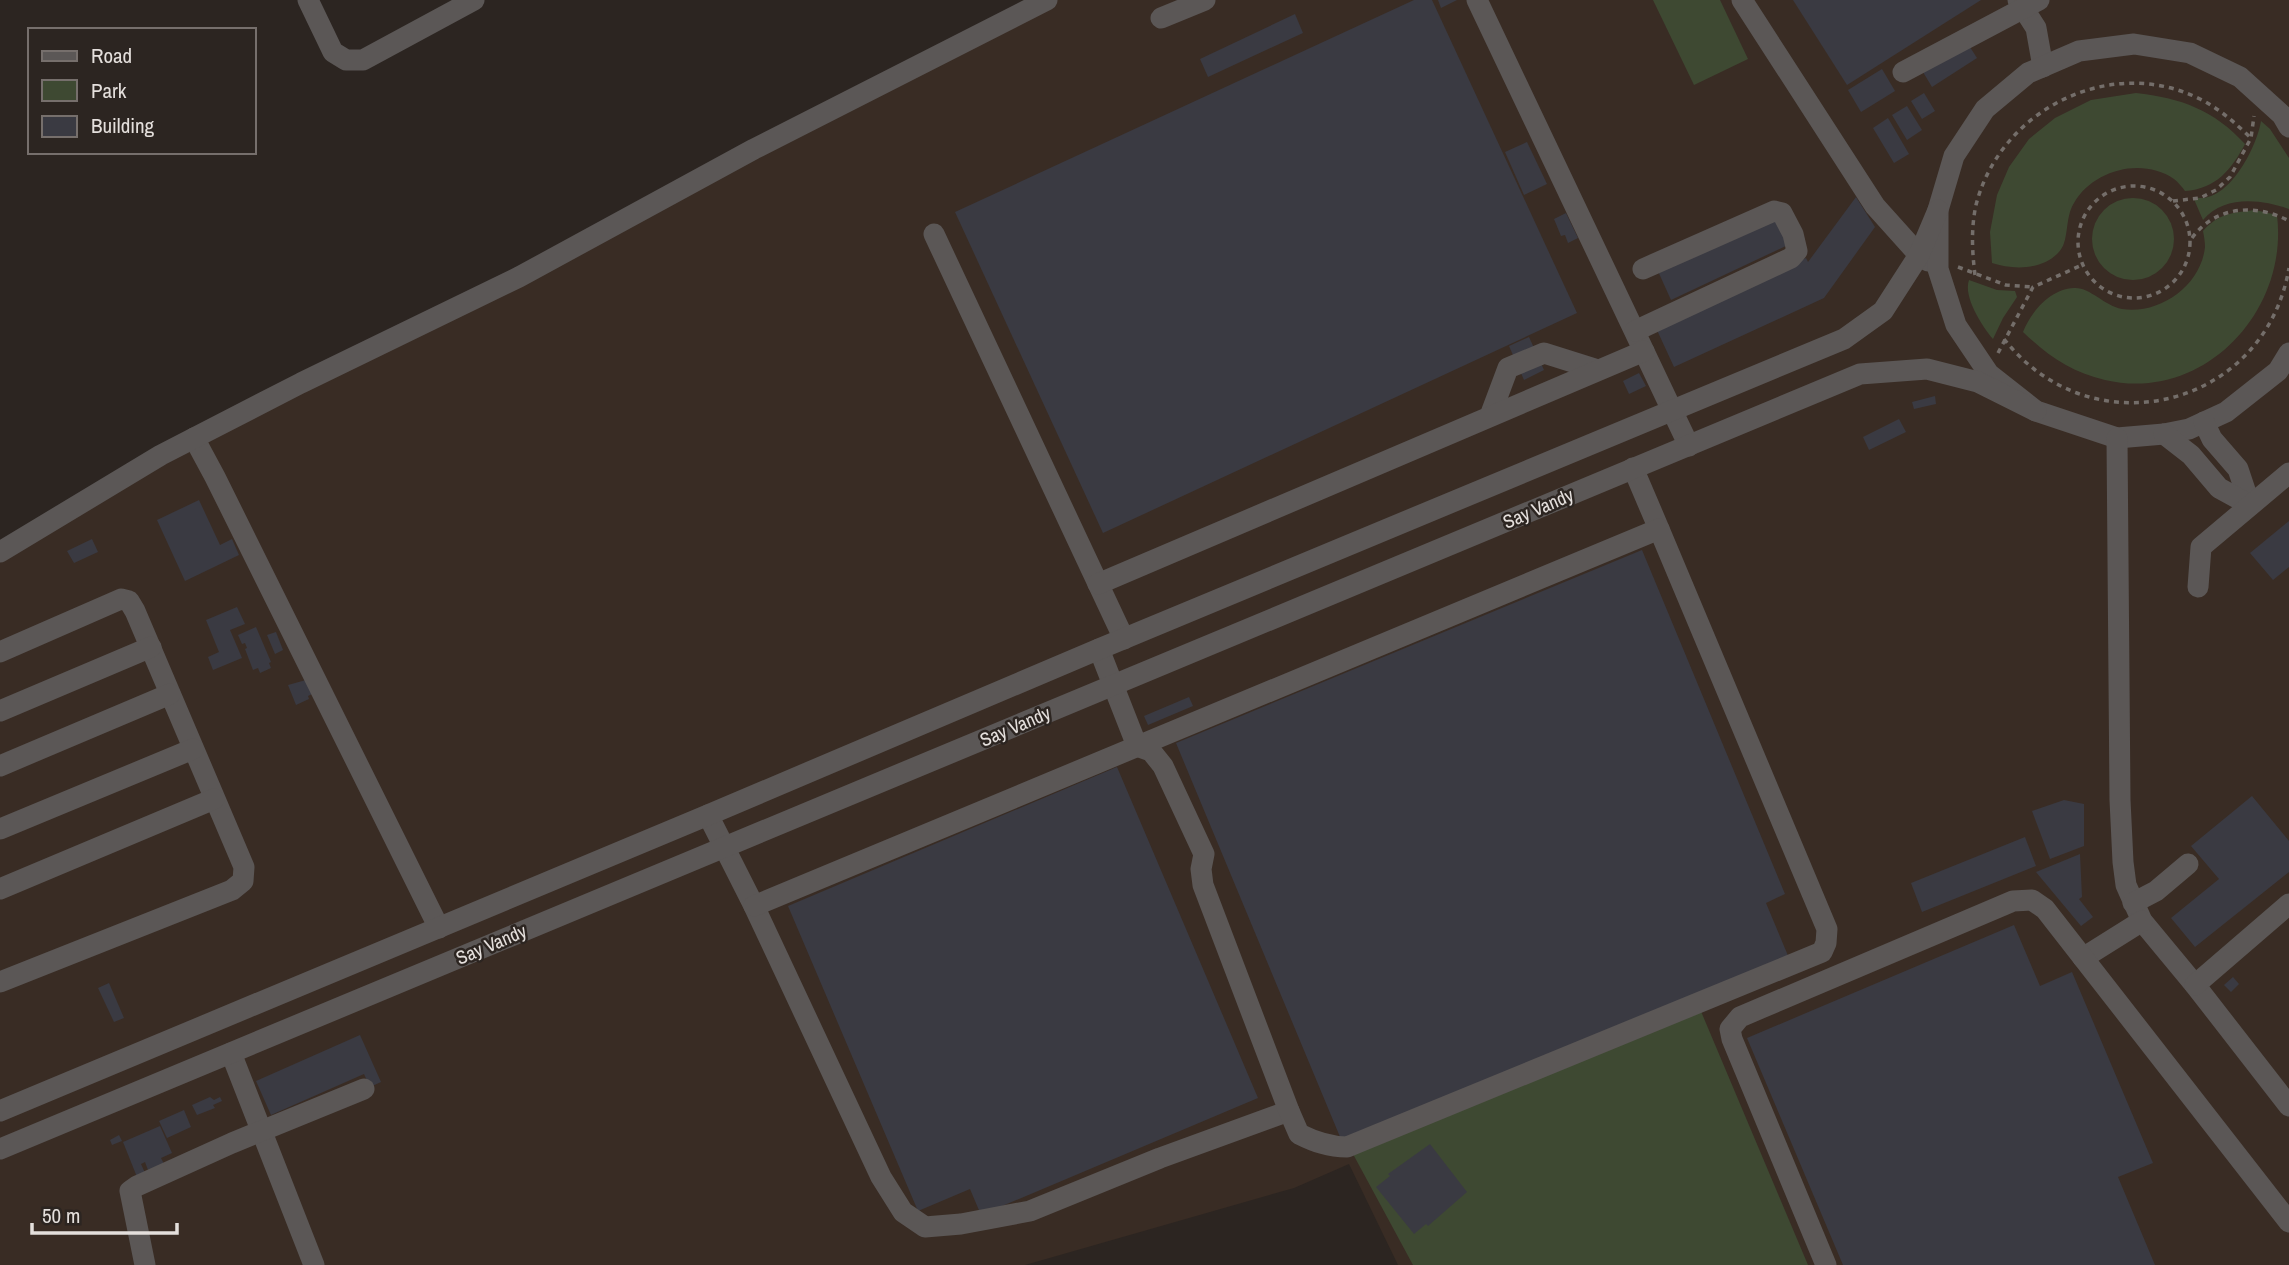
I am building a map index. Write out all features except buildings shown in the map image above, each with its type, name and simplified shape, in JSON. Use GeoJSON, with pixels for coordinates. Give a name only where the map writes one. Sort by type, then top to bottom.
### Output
{"type":"FeatureCollection","features":[{"type":"Feature","properties":{"kind":"street"},"geometry":{"type":"LineString","coordinates":[[308,0],[333,51],[346,61],[363,60],[471,1]]}},
{"type":"Feature","properties":{"kind":"street"},"geometry":{"type":"LineString","coordinates":[[0,552],[161,455],[301,383],[519,278],[754,149],[1047,0]]}},
{"type":"Feature","properties":{"kind":"street"},"geometry":{"type":"LineString","coordinates":[[1161,19],[1205,0]]}},
{"type":"Feature","properties":{"kind":"street"},"geometry":{"type":"LineString","coordinates":[[1477,0],[1689,446]]}},
{"type":"Feature","properties":{"kind":"street"},"geometry":{"type":"LineString","coordinates":[[1742,0],[1874,206],[1932,261],[1956,325],[1989,374],[2036,411],[2117,438],[2189,429],[2226,412],[2278,371],[2289,353]]}},
{"type":"Feature","properties":{"kind":"street"},"geometry":{"type":"LineString","coordinates":[[1903,72],[2027,3],[2036,28],[2043,66]]}},
{"type":"Feature","properties":{"kind":"street","name":"Say Vandy"},"geometry":{"type":"LineString","coordinates":[[0,1111],[1844,339],[1883,311],[1932,261],[1938,209],[1954,156],[1985,109],[2028,73],[2043,66],[2079,51],[2134,44],[2190,53],[2240,77],[2287,119]]}},
{"type":"Feature","properties":{"kind":"street"},"geometry":{"type":"LineString","coordinates":[[1098,584],[1598,370],[1639,341],[1791,258],[1797,251],[1796,243],[1782,213],[1774,211],[1643,269]]}},
{"type":"Feature","properties":{"kind":"street"},"geometry":{"type":"LineString","coordinates":[[934,234],[1124,639]]}},
{"type":"Feature","properties":{"kind":"street"},"geometry":{"type":"LineString","coordinates":[[1490,416],[1508,368],[1544,353],[1598,370]]}},
{"type":"Feature","properties":{"kind":"street","name":"Say Vandy"},"geometry":{"type":"LineString","coordinates":[[0,1149],[1860,374],[1927,369],[1978,382],[2036,411]]}},
{"type":"Feature","properties":{"kind":"street"},"geometry":{"type":"LineString","coordinates":[[2204,422],[2212,439],[2238,469],[2250,505]]}},
{"type":"Feature","properties":{"kind":"street"},"geometry":{"type":"LineString","coordinates":[[2164,434],[2191,454],[2219,488],[2250,505]]}},
{"type":"Feature","properties":{"kind":"street"},"geometry":{"type":"LineString","coordinates":[[194,438],[222,489],[439,928]]}},
{"type":"Feature","properties":{"kind":"street"},"geometry":{"type":"LineString","coordinates":[[2117,438],[2120,800],[2126,885],[2138,912],[2289,1105]]}},
{"type":"Feature","properties":{"kind":"street"},"geometry":{"type":"LineString","coordinates":[[1099,649],[1137,746],[1151,751],[1163,766],[1204,854],[1201,869],[1203,885],[1299,1133],[1333,1147],[1347,1147],[1822,952],[1826,943],[1826,929],[1633,468]]}},
{"type":"Feature","properties":{"kind":"street"},"geometry":{"type":"LineString","coordinates":[[2198,587],[2201,547],[2289,473]]}},
{"type":"Feature","properties":{"kind":"street"},"geometry":{"type":"LineString","coordinates":[[754,906],[1659,529]]}},
{"type":"Feature","properties":{"kind":"street"},"geometry":{"type":"LineString","coordinates":[[0,653],[121,599],[129,601],[244,867],[243,881],[232,890],[0,982]]}},
{"type":"Feature","properties":{"kind":"street"},"geometry":{"type":"LineString","coordinates":[[0,711],[151,647]]}},
{"type":"Feature","properties":{"kind":"street"},"geometry":{"type":"LineString","coordinates":[[0,766],[170,694]]}},
{"type":"Feature","properties":{"kind":"street"},"geometry":{"type":"LineString","coordinates":[[0,829],[193,749]]}},
{"type":"Feature","properties":{"kind":"street"},"geometry":{"type":"LineString","coordinates":[[0,889],[214,799]]}},
{"type":"Feature","properties":{"kind":"street"},"geometry":{"type":"LineString","coordinates":[[708,816],[754,906],[881,1177],[903,1212],[925,1227],[961,1224],[1030,1211],[1160,1158],[1289,1111]]}},
{"type":"Feature","properties":{"kind":"street"},"geometry":{"type":"LineString","coordinates":[[2084,958],[2188,864]]}},
{"type":"Feature","properties":{"kind":"street"},"geometry":{"type":"LineString","coordinates":[[1826,1265],[1732,1039],[1730,1029],[1733,1023],[1740,1017],[2013,901],[2032,900],[2045,909],[2289,1222]]}},
{"type":"Feature","properties":{"kind":"street"},"geometry":{"type":"LineString","coordinates":[[2195,985],[2289,904]]}},
{"type":"Feature","properties":{"kind":"street"},"geometry":{"type":"LineString","coordinates":[[231,1052],[314,1265]]}},
{"type":"Feature","properties":{"kind":"street"},"geometry":{"type":"LineString","coordinates":[[145,1265],[130,1191],[232,1143],[364,1089]]}},
{"type":"Feature","properties":{"kind":"path"},"geometry":{"type":"LineString","coordinates":[[1975,275],[1973,228],[1983,185],[2004,147],[2034,116],[2072,94],[2114,84],[2157,85],[2199,98],[2235,122],[2251,138]]}},
{"type":"Feature","properties":{"kind":"path"},"geometry":{"type":"LineString","coordinates":[[2173,201],[2200,198],[2216,190],[2230,177],[2251,138],[2258,93]]}},
{"type":"Feature","properties":{"kind":"path"},"geometry":{"type":"LineString","coordinates":[[2136,186],[2158,191],[2173,201],[2185,218],[2191,240],[2189,256],[2180,276],[2163,292],[2148,297],[2125,298],[2111,293],[2092,280],[2083,264],[2078,244],[2085,215],[2100,197],[2121,187],[2136,186]]}},
{"type":"Feature","properties":{"kind":"path"},"geometry":{"type":"LineString","coordinates":[[2191,240],[2200,228],[2215,216],[2229,211],[2259,210],[2289,221]]}},
{"type":"Feature","properties":{"kind":"path"},"geometry":{"type":"LineString","coordinates":[[1932,261],[2006,285],[2033,287],[2083,264]]}},
{"type":"Feature","properties":{"kind":"path"},"geometry":{"type":"LineString","coordinates":[[2004,339],[2028,365],[2045,378],[2085,396],[2127,404],[2171,399],[2211,383],[2246,356],[2272,321],[2281,302],[2289,268]]}},
{"type":"Feature","properties":{"kind":"path"},"geometry":{"type":"LineString","coordinates":[[1989,374],[2004,339],[2033,287]]}},
{"type":"Feature","properties":{"kind":"shaded area"},"geometry":{"type":"Polygon","coordinates":[[[1053,0],[2289,0],[2289,1265],[1398,1265],[1349,1164],[1294,1188],[1025,1265],[0,1265],[0,549],[1053,0]]]}},
{"type":"Feature","properties":{"kind":"green space"},"geometry":{"type":"Polygon","coordinates":[[[1653,0],[1720,0],[1748,59],[1694,85],[1653,0]]]}},
{"type":"Feature","properties":{"kind":"green space"},"geometry":{"type":"Polygon","coordinates":[[[2136,93],[2182,102],[2209,114],[2245,144],[2222,176],[2196,189],[2185,191],[2174,179],[2148,169],[2119,170],[2106,175],[2093,182],[2074,203],[2062,248],[2051,259],[2027,267],[1992,263],[1990,232],[1997,195],[2009,167],[2029,139],[2055,118],[2091,100],[2136,93]]]}},
{"type":"Feature","properties":{"kind":"green space"},"geometry":{"type":"Polygon","coordinates":[[[2261,121],[2270,129],[2289,158],[2289,209],[2267,203],[2243,201],[2221,206],[2203,220],[2193,197],[2206,198],[2228,184],[2247,159],[2261,121]]]}},
{"type":"Feature","properties":{"kind":"green space"},"geometry":{"type":"Polygon","coordinates":[[[2133,198],[2149,201],[2162,210],[2171,223],[2174,239],[2171,255],[2162,268],[2149,277],[2133,280],[2117,277],[2104,268],[2095,255],[2092,239],[2095,223],[2104,210],[2117,201],[2133,198]]]}},
{"type":"Feature","properties":{"kind":"green space"},"geometry":{"type":"Polygon","coordinates":[[[2255,210],[2277,215],[2277,251],[2269,285],[2254,316],[2232,342],[2206,363],[2175,378],[2141,383],[2105,380],[2061,362],[2023,332],[2042,303],[2065,289],[2086,290],[2122,309],[2136,310],[2163,302],[2176,295],[2196,274],[2205,247],[2203,231],[2209,225],[2226,215],[2255,210]]]}},
{"type":"Feature","properties":{"kind":"green space"},"geometry":{"type":"Polygon","coordinates":[[[1969,280],[1997,290],[2015,291],[2017,297],[1993,339],[1971,303],[1969,280]]]}},
{"type":"Feature","properties":{"kind":"green space"},"geometry":{"type":"Polygon","coordinates":[[[1700,1009],[1808,1265],[1413,1265],[1353,1154],[1700,1009]]]}}]}
